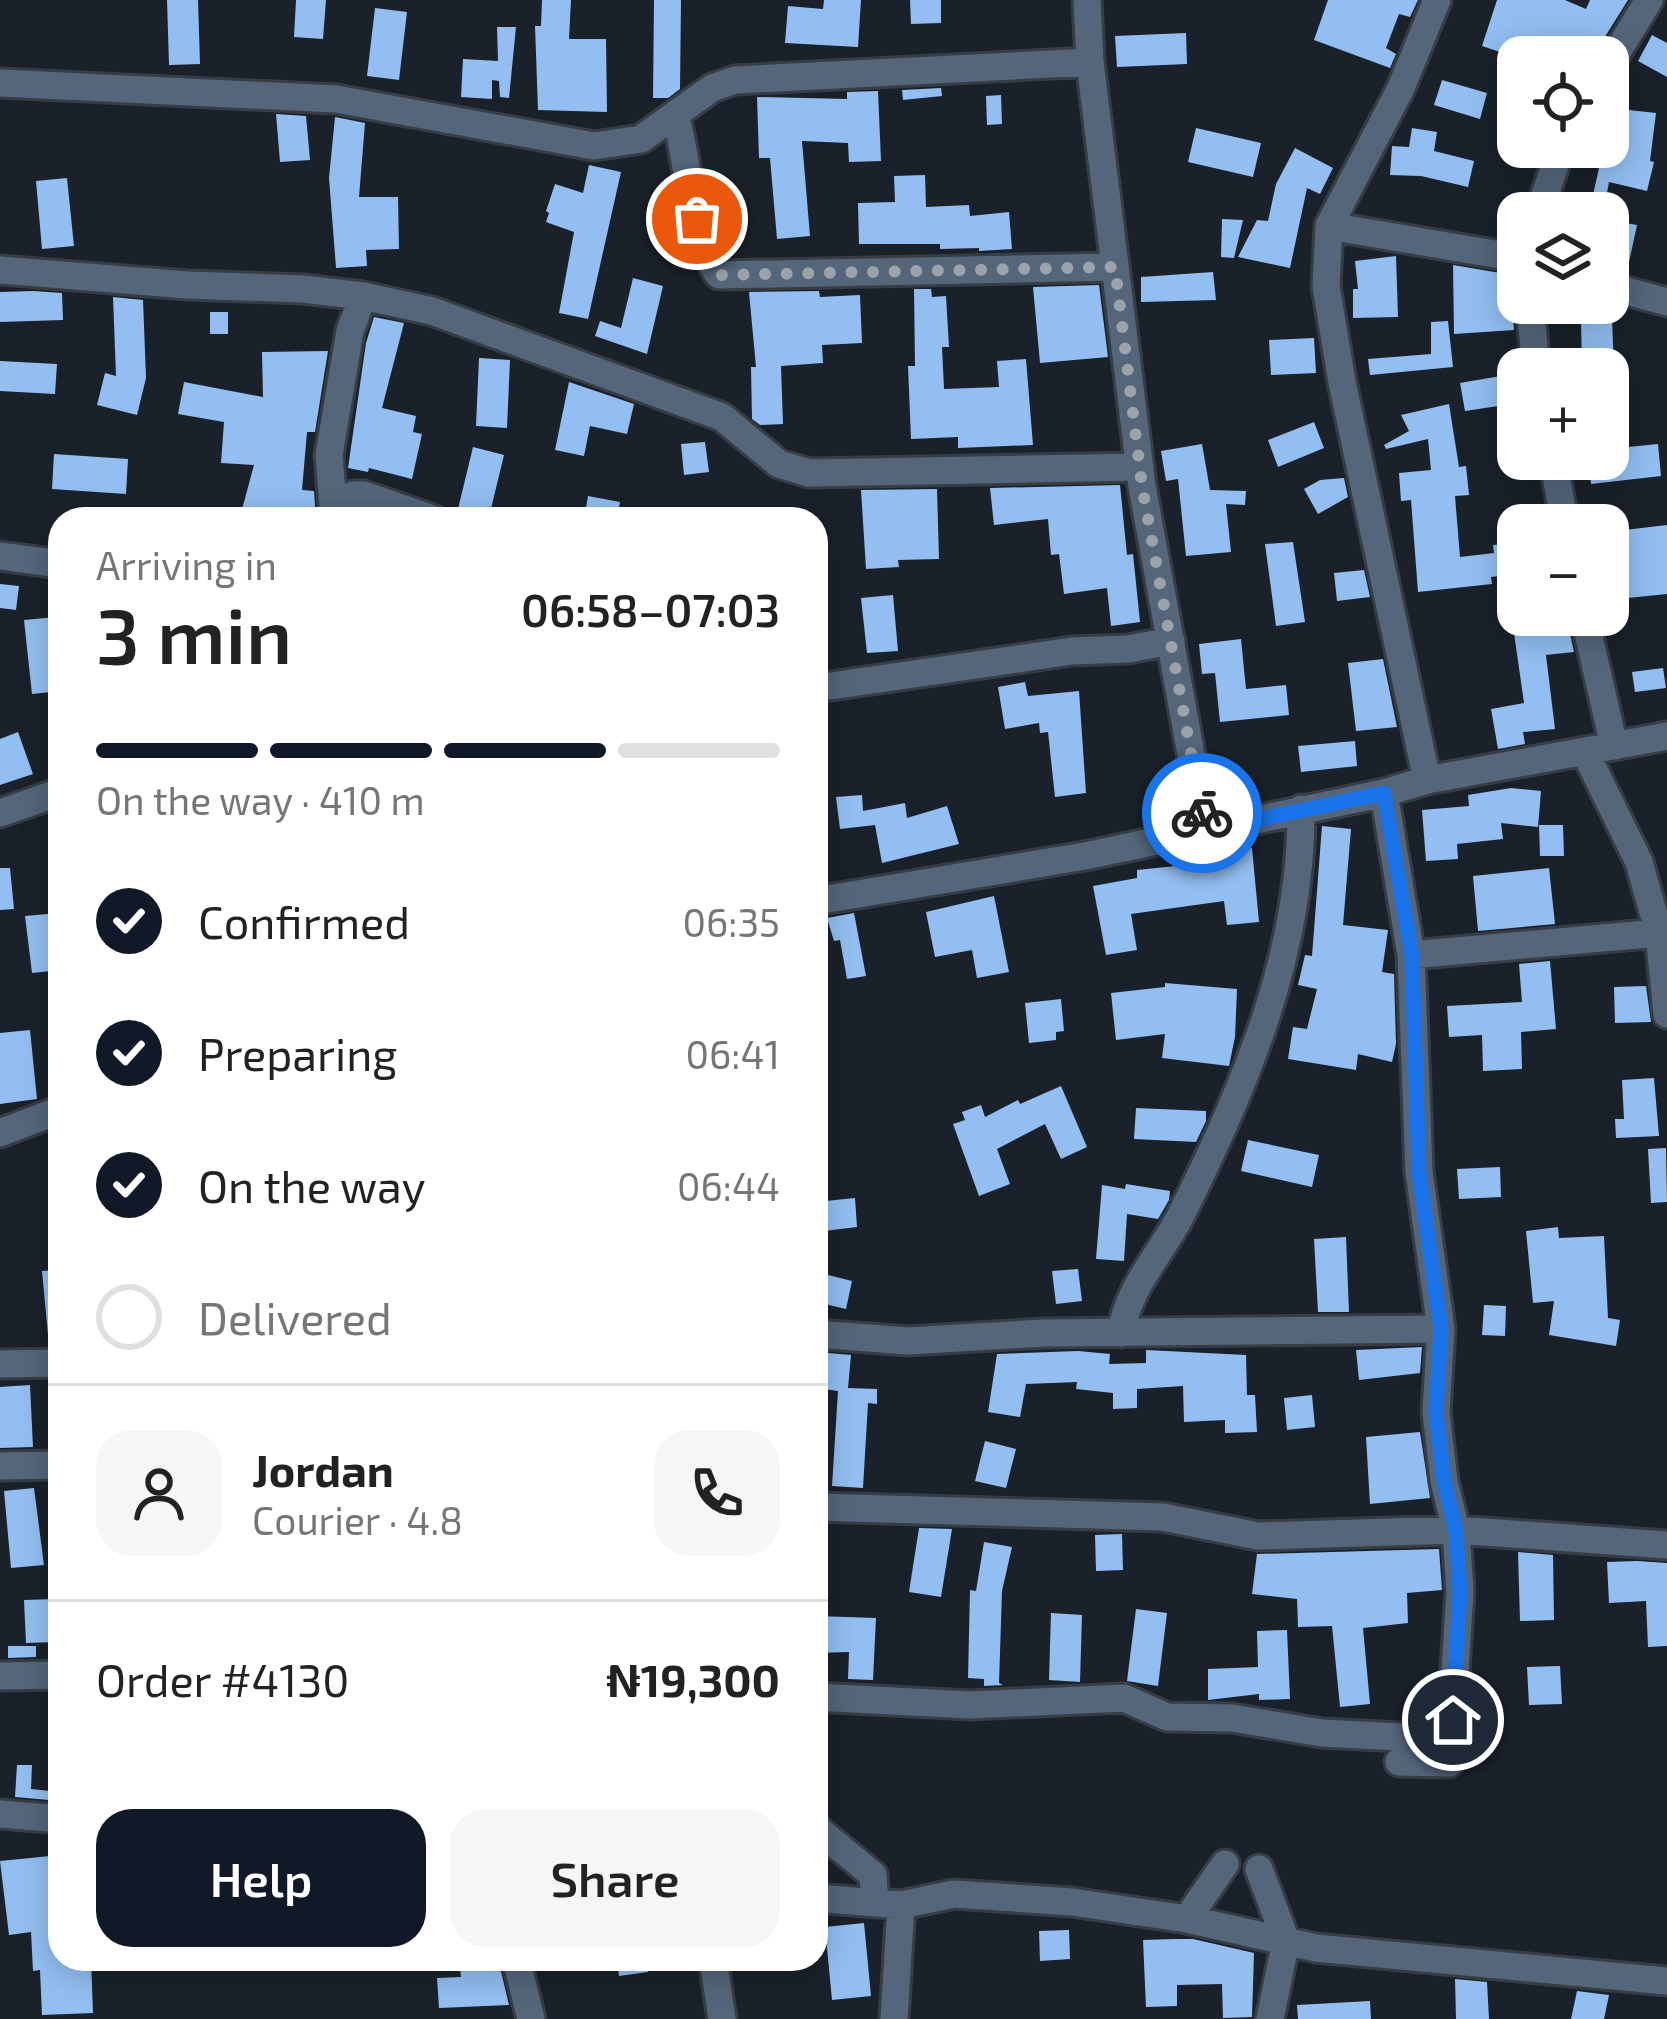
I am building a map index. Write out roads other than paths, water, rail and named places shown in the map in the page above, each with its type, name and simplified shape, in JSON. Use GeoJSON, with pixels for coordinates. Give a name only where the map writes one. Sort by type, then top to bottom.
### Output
{"type":"FeatureCollection","features":[{"type":"Feature","properties":{"kind":"street"},"geometry":{"type":"LineString","coordinates":[[1087,0],[1090,62],[1140,467],[1205,831]]}},
{"type":"Feature","properties":{"kind":"street"},"geometry":{"type":"LineString","coordinates":[[1427,780],[1326,286],[1329,226],[1401,88],[1437,0]]}},
{"type":"Feature","properties":{"kind":"street"},"geometry":{"type":"LineString","coordinates":[[1627,36],[1649,0]]}},
{"type":"Feature","properties":{"kind":"street"},"geometry":{"type":"LineString","coordinates":[[0,83],[336,99],[594,146],[640,139],[712,88],[734,80],[1090,62]]}},
{"type":"Feature","properties":{"kind":"street"},"geometry":{"type":"LineString","coordinates":[[675,115],[686,151],[703,254],[719,275],[1115,267]]}},
{"type":"Feature","properties":{"kind":"street"},"geometry":{"type":"LineString","coordinates":[[1329,226],[1497,254]]}},
{"type":"Feature","properties":{"kind":"street"},"geometry":{"type":"LineString","coordinates":[[0,270],[363,296],[432,311],[722,417],[779,464],[809,473],[1140,467]]}},
{"type":"Feature","properties":{"kind":"street"},"geometry":{"type":"LineString","coordinates":[[1629,292],[1667,302]]}},
{"type":"Feature","properties":{"kind":"street"},"geometry":{"type":"LineString","coordinates":[[335,507],[329,455],[350,331],[363,296]]}},
{"type":"Feature","properties":{"kind":"street"},"geometry":{"type":"LineString","coordinates":[[340,507],[352,495],[399,507]]}},
{"type":"Feature","properties":{"kind":"street"},"geometry":{"type":"LineString","coordinates":[[0,556],[48,562]]}},
{"type":"Feature","properties":{"kind":"street"},"geometry":{"type":"LineString","coordinates":[[1589,636],[1614,746]]}},
{"type":"Feature","properties":{"kind":"street"},"geometry":{"type":"LineString","coordinates":[[831,686],[1171,641]]}},
{"type":"Feature","properties":{"kind":"street"},"geometry":{"type":"LineString","coordinates":[[828,899],[1205,831],[1427,780],[1667,736]]}},
{"type":"Feature","properties":{"kind":"street"},"geometry":{"type":"LineString","coordinates":[[1585,752],[1639,862],[1663,933],[1667,1014]]}},
{"type":"Feature","properties":{"kind":"street"},"geometry":{"type":"LineString","coordinates":[[828,1697],[1017,1705],[1124,1699],[1167,1717],[1232,1718],[1449,1763],[1460,1592],[1456,1530],[1436,1412],[1441,1329],[1419,1172],[1412,955],[1384,793]]}},
{"type":"Feature","properties":{"kind":"street"},"geometry":{"type":"LineString","coordinates":[[0,813],[48,796]]}},
{"type":"Feature","properties":{"kind":"street"},"geometry":{"type":"LineString","coordinates":[[1121,1333],[1130,1301],[1170,1238],[1225,1127],[1266,1024],[1302,867],[1301,809]]}},
{"type":"Feature","properties":{"kind":"street"},"geometry":{"type":"LineString","coordinates":[[1412,955],[1663,933]]}},
{"type":"Feature","properties":{"kind":"street"},"geometry":{"type":"LineString","coordinates":[[0,1133],[48,1115]]}},
{"type":"Feature","properties":{"kind":"street"},"geometry":{"type":"LineString","coordinates":[[828,1335],[908,1342],[1121,1333],[1441,1329]]}},
{"type":"Feature","properties":{"kind":"street"},"geometry":{"type":"LineString","coordinates":[[0,1364],[48,1364]]}},
{"type":"Feature","properties":{"kind":"street"},"geometry":{"type":"LineString","coordinates":[[0,1466],[48,1465]]}},
{"type":"Feature","properties":{"kind":"street"},"geometry":{"type":"LineString","coordinates":[[828,1507],[1163,1517],[1258,1537],[1456,1530],[1667,1545]]}},
{"type":"Feature","properties":{"kind":"street"},"geometry":{"type":"LineString","coordinates":[[0,1676],[48,1675]]}},
{"type":"Feature","properties":{"kind":"street"},"geometry":{"type":"LineString","coordinates":[[0,1814],[48,1818]]}},
{"type":"Feature","properties":{"kind":"street"},"geometry":{"type":"LineString","coordinates":[[828,1838],[873,1875],[888,1904],[894,2019]]}},
{"type":"Feature","properties":{"kind":"street"},"geometry":{"type":"LineString","coordinates":[[1186,1919],[1225,1864]]}},
{"type":"Feature","properties":{"kind":"street"},"geometry":{"type":"LineString","coordinates":[[1259,1869],[1286,1941],[1270,2019]]}},
{"type":"Feature","properties":{"kind":"street"},"geometry":{"type":"LineString","coordinates":[[828,1899],[888,1904],[954,1894],[1072,1901],[1186,1919],[1316,1948],[1667,1982]]}},
{"type":"Feature","properties":{"kind":"street"},"geometry":{"type":"LineString","coordinates":[[519,1971],[531,2019]]}},
{"type":"Feature","properties":{"kind":"street"},"geometry":{"type":"LineString","coordinates":[[715,1971],[722,2019]]}}]}
